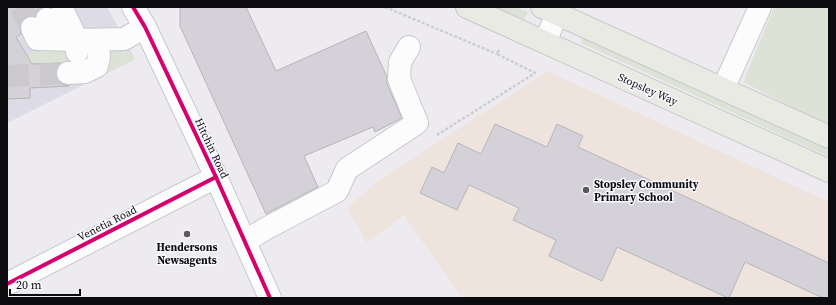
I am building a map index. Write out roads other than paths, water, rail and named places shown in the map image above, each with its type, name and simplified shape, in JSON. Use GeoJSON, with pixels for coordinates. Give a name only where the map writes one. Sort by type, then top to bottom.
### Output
{"type":"FeatureCollection","features":[{"type":"Feature","properties":{"kind":"main road","name":"Stopsley Way"},"geometry":{"type":"LineString","coordinates":[[467,7],[829,171]]}},
{"type":"Feature","properties":{"kind":"main road"},"geometry":{"type":"LineString","coordinates":[[553,9],[829,137]]}},
{"type":"Feature","properties":{"kind":"street","name":"Hitchin Road"},"geometry":{"type":"LineString","coordinates":[[133,7],[146,17],[270,298]]}},
{"type":"Feature","properties":{"kind":"street"},"geometry":{"type":"LineString","coordinates":[[723,89],[760,7]]}},
{"type":"Feature","properties":{"kind":"street"},"geometry":{"type":"LineString","coordinates":[[545,42],[553,9]]}},
{"type":"Feature","properties":{"kind":"street"},"geometry":{"type":"LineString","coordinates":[[76,51],[47,20],[37,38],[76,51],[124,39],[146,17]]}},
{"type":"Feature","properties":{"kind":"street"},"geometry":{"type":"LineString","coordinates":[[245,242],[267,228],[337,191],[347,169],[417,123],[399,79],[400,62],[409,47]]}},
{"type":"Feature","properties":{"kind":"street","name":"Venetia Road"},"geometry":{"type":"LineString","coordinates":[[7,284],[216,177]]}},
{"type":"Feature","properties":{"kind":"tunnel"},"geometry":{"type":"LineString","coordinates":[[20,7],[32,28]]}},
{"type":"Feature","properties":{"kind":"tunnel"},"geometry":{"type":"LineString","coordinates":[[40,7],[47,19]]}},
{"type":"Feature","properties":{"kind":"tunnel"},"geometry":{"type":"LineString","coordinates":[[7,76],[68,73]]}},
{"type":"Feature","properties":{"kind":"place","name":"Stopsley Community Primary School"},"geometry":{"type":"Point","coordinates":[586,190]}},
{"type":"Feature","properties":{"kind":"place","name":"Hendersons Newsagents"},"geometry":{"type":"Point","coordinates":[187,234]}}]}
